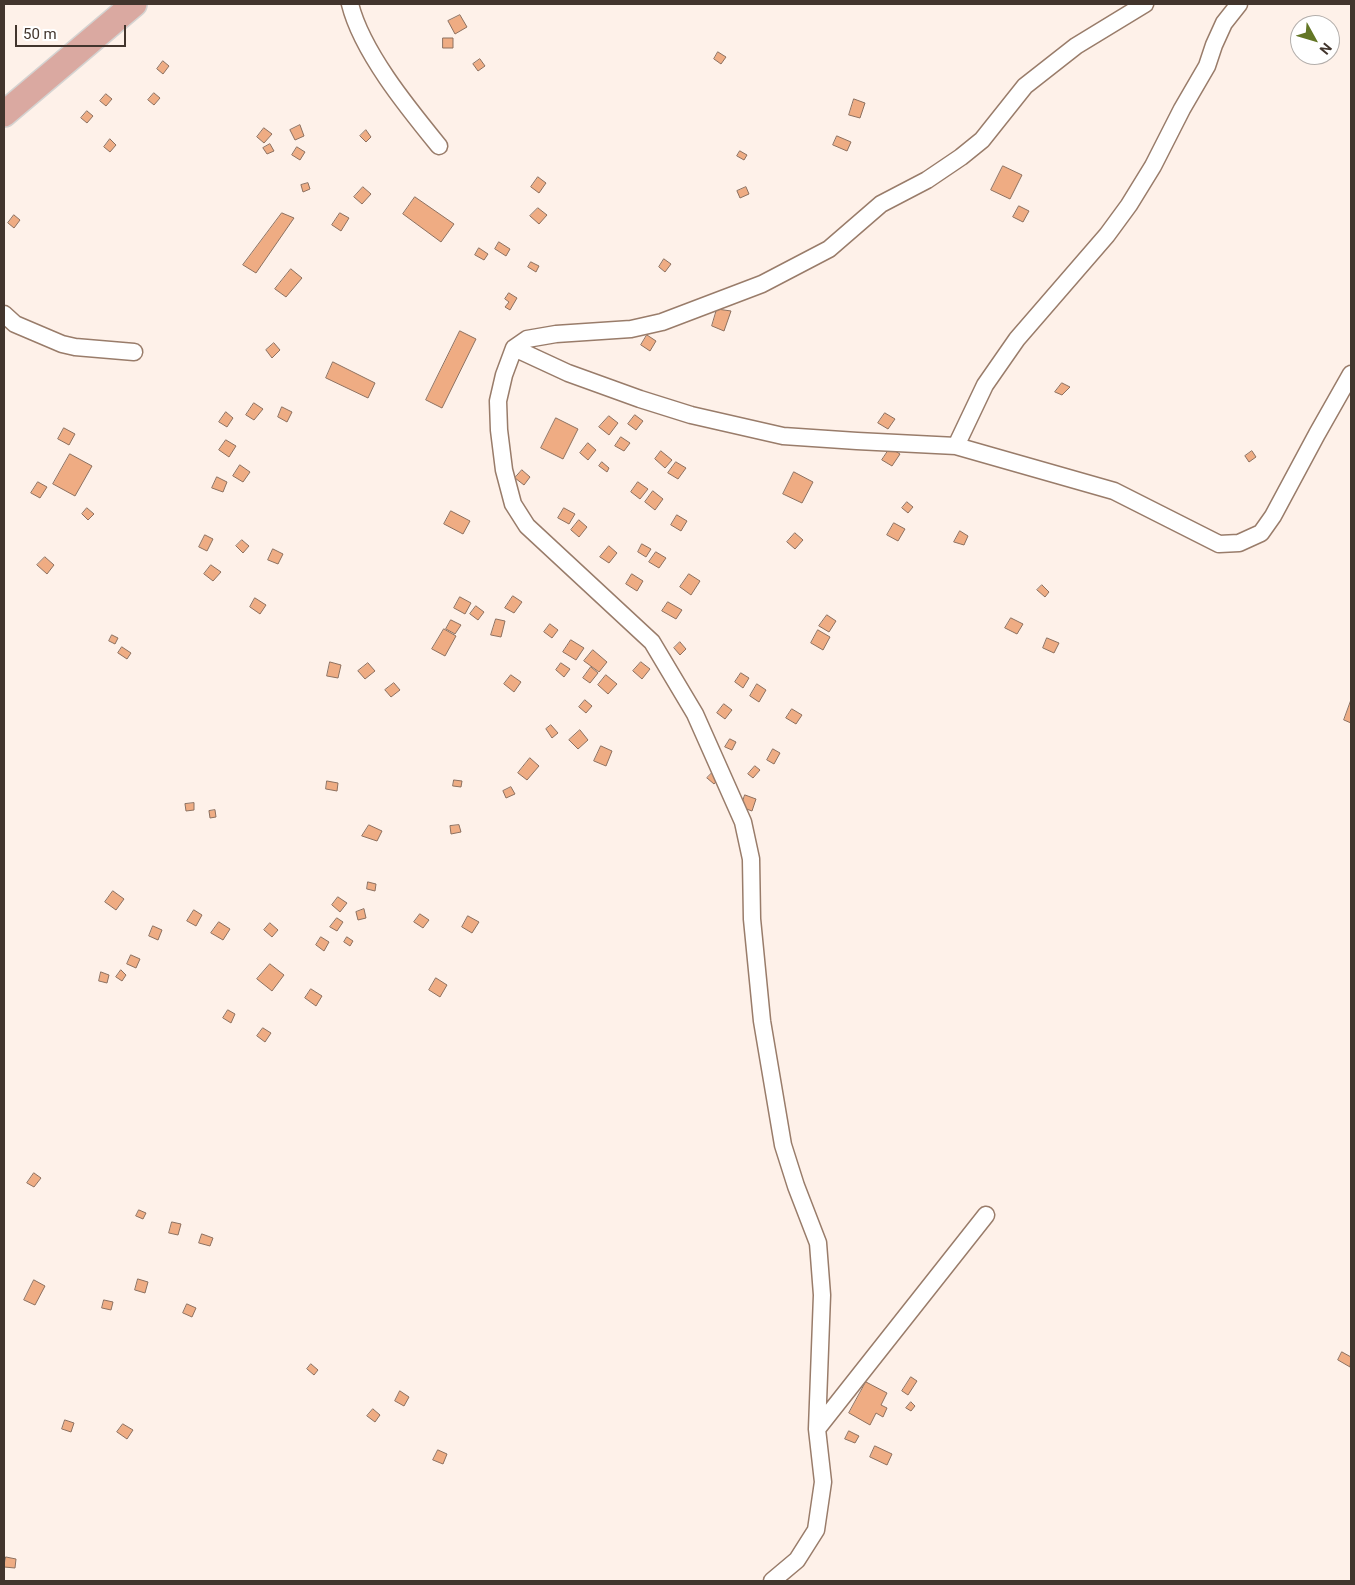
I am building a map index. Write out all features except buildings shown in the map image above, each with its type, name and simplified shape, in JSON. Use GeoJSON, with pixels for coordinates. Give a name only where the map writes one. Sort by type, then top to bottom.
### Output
{"type":"FeatureCollection","features":[{"type":"Feature","properties":{"kind":"main road"},"geometry":{"type":"LineString","coordinates":[[4,114],[134,4]]}},
{"type":"Feature","properties":{"kind":"street"},"geometry":{"type":"LineString","coordinates":[[350,4],[366,42],[387,78],[407,107],[439,146]]}},
{"type":"Feature","properties":{"kind":"street"},"geometry":{"type":"LineString","coordinates":[[772,1581],[797,1560],[816,1530],[823,1482],[817,1429],[822,1295],[818,1244],[783,1145],[762,1021],[752,919],[751,859],[743,822],[695,714],[652,642],[527,526],[513,504],[504,470],[499,430],[498,401],[504,375],[514,348],[527,339],[556,334],[631,329],[662,322],[762,284],[829,249],[882,204],[927,180],[982,140],[1025,86],[1076,46],[1145,4]]}},
{"type":"Feature","properties":{"kind":"street"},"geometry":{"type":"LineString","coordinates":[[956,446],[986,385],[1016,339],[1107,235],[1129,205],[1153,166],[1182,109],[1207,66],[1214,44],[1224,23],[1239,4]]}},
{"type":"Feature","properties":{"kind":"street"},"geometry":{"type":"LineString","coordinates":[[4,314],[15,324],[62,344],[75,347],[134,352]]}},
{"type":"Feature","properties":{"kind":"street"},"geometry":{"type":"LineString","coordinates":[[514,348],[568,373],[691,415],[774,434],[857,441],[956,446],[1114,490],[1219,544],[1239,543],[1260,533],[1273,516],[1351,374]]}},
{"type":"Feature","properties":{"kind":"street"},"geometry":{"type":"LineString","coordinates":[[817,1429],[986,1215]]}}]}
